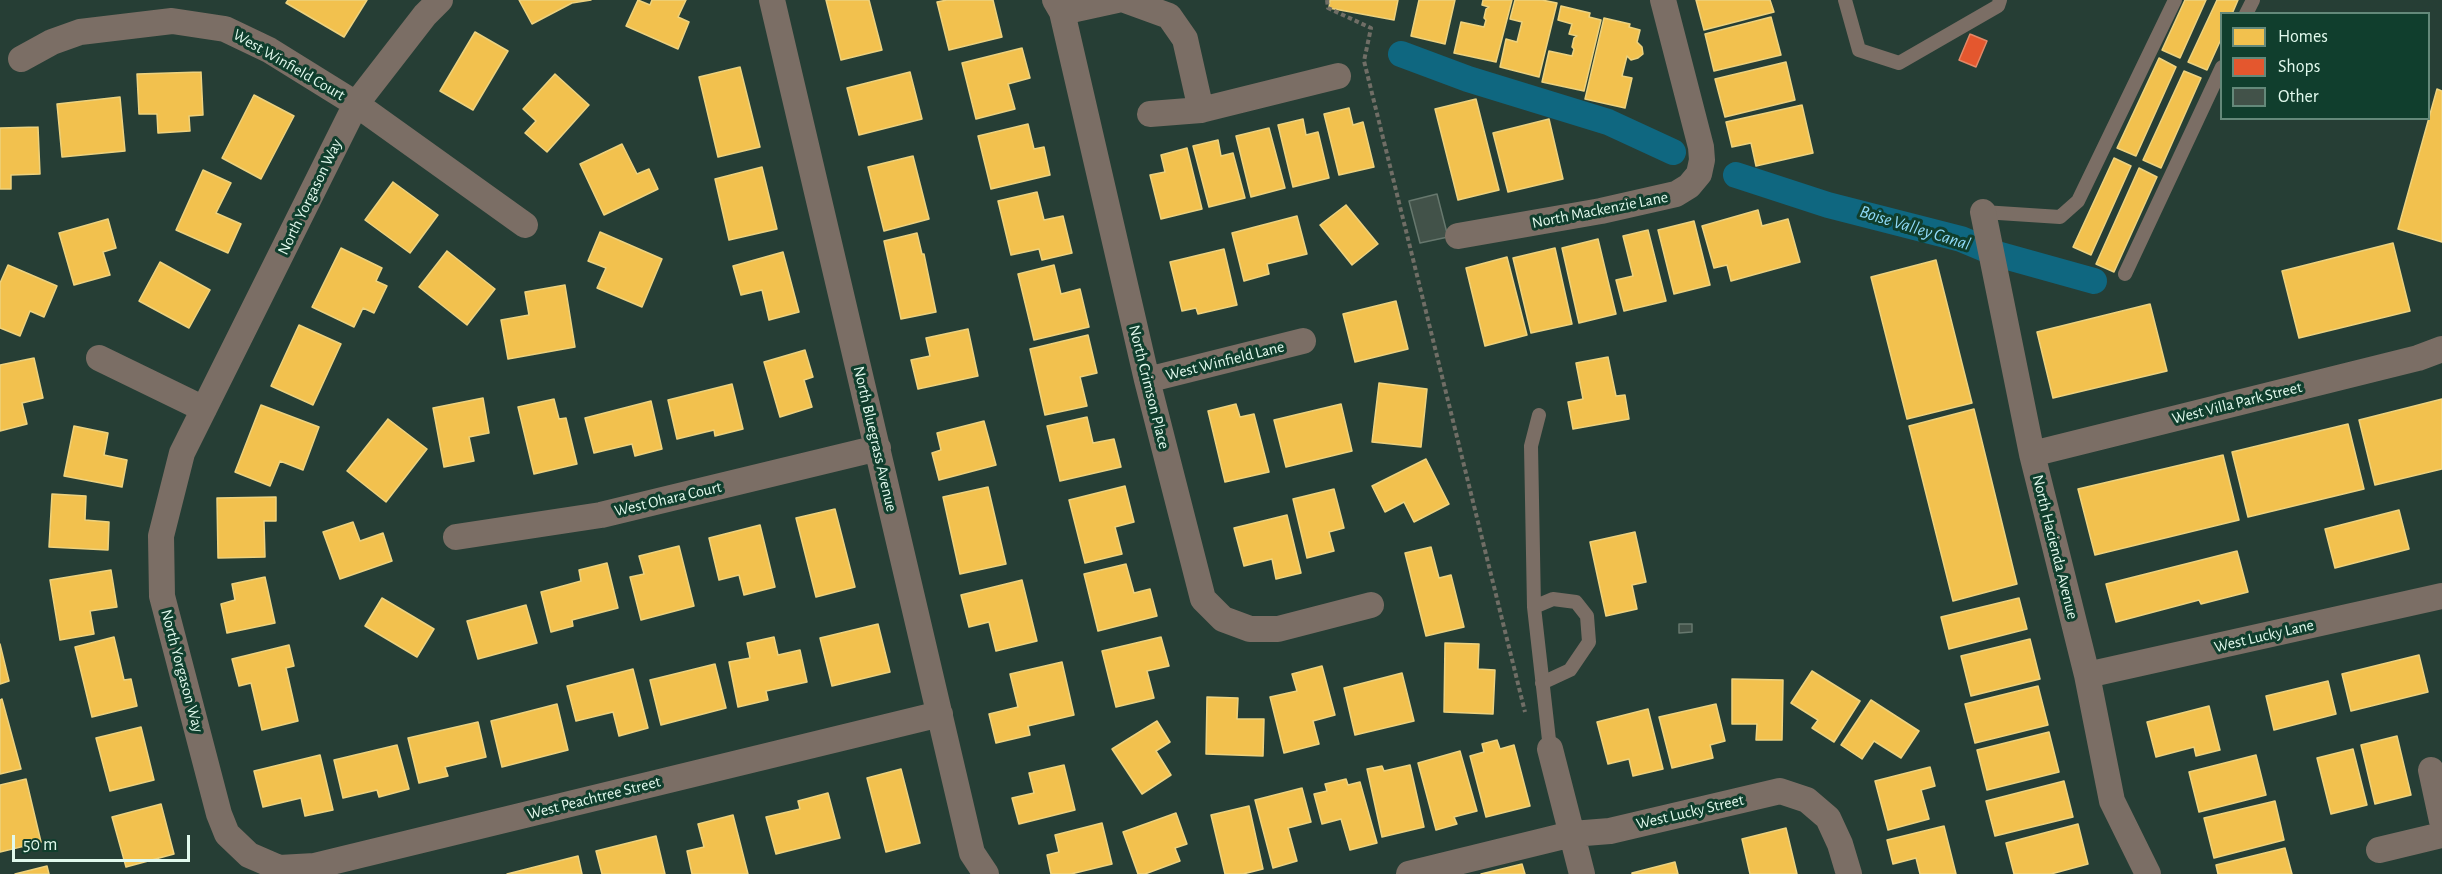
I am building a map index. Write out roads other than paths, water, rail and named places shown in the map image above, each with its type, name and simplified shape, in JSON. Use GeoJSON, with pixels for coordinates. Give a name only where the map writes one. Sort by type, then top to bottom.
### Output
{"type":"FeatureCollection","features":[{"type":"Feature","properties":{"kind":"street","name":"North Yorgason Way"},"geometry":{"type":"LineString","coordinates":[[249,855],[227,834],[219,814],[162,596],[161,536],[182,453],[356,104],[425,15],[440,0]]}},
{"type":"Feature","properties":{"kind":"street","name":"North Bluegrass Avenue"},"geometry":{"type":"LineString","coordinates":[[772,0],[972,853],[986,874]]}},
{"type":"Feature","properties":{"kind":"street"},"geometry":{"type":"LineString","coordinates":[[1059,6],[1117,0]]}},
{"type":"Feature","properties":{"kind":"street"},"geometry":{"type":"LineString","coordinates":[[1125,0],[1169,16],[1185,39],[1201,110]]}},
{"type":"Feature","properties":{"kind":"street","name":"North Mackenzie Lane"},"geometry":{"type":"LineString","coordinates":[[1458,236],[1601,211],[1676,194],[1689,186],[1698,174],[1702,160],[1701,147],[1660,1]]}},
{"type":"Feature","properties":{"kind":"street","name":"North Crimson Place"},"geometry":{"type":"LineString","coordinates":[[1059,6],[1147,380],[1203,599],[1223,619],[1250,629],[1278,629],[1371,605]]}},
{"type":"Feature","properties":{"kind":"street","name":"West Winfield Court"},"geometry":{"type":"LineString","coordinates":[[21,59],[52,42],[80,32],[172,21],[225,28],[269,50],[356,104],[525,225]]}},
{"type":"Feature","properties":{"kind":"street"},"geometry":{"type":"LineString","coordinates":[[1150,114],[1201,110],[1338,76]]}},
{"type":"Feature","properties":{"kind":"street","name":"North Hacienda Avenue"},"geometry":{"type":"LineString","coordinates":[[1983,212],[2032,454],[2086,675],[2112,801],[2148,874]]}},
{"type":"Feature","properties":{"kind":"street","name":"West Winfield Lane"},"geometry":{"type":"LineString","coordinates":[[1147,380],[1303,341]]}},
{"type":"Feature","properties":{"kind":"street","name":"West Villa Park Street"},"geometry":{"type":"LineString","coordinates":[[2032,454],[2418,358],[2442,349]]}},
{"type":"Feature","properties":{"kind":"street"},"geometry":{"type":"LineString","coordinates":[[99,358],[204,409]]}},
{"type":"Feature","properties":{"kind":"street","name":"West Ohara Court"},"geometry":{"type":"LineString","coordinates":[[456,537],[601,515],[878,448]]}},
{"type":"Feature","properties":{"kind":"street","name":"West Lucky Lane"},"geometry":{"type":"LineString","coordinates":[[2086,675],[2442,596]]}},
{"type":"Feature","properties":{"kind":"street","name":"West Peachtree Street"},"geometry":{"type":"LineString","coordinates":[[249,855],[279,868],[315,866],[940,714]]}},
{"type":"Feature","properties":{"kind":"street"},"geometry":{"type":"LineString","coordinates":[[1550,749],[1582,874]]}},
{"type":"Feature","properties":{"kind":"street"},"geometry":{"type":"LineString","coordinates":[[2431,770],[2442,821]]}},
{"type":"Feature","properties":{"kind":"street","name":"West Lucky Street"},"geometry":{"type":"LineString","coordinates":[[1572,834],[1610,831],[1780,791],[1807,800],[1828,818],[1840,844],[1849,874]]}},
{"type":"Feature","properties":{"kind":"street"},"geometry":{"type":"LineString","coordinates":[[1409,874],[1572,834]]}},
{"type":"Feature","properties":{"kind":"street"},"geometry":{"type":"LineString","coordinates":[[2379,850],[2442,835]]}},
{"type":"Feature","properties":{"kind":"lane"},"geometry":{"type":"LineString","coordinates":[[1845,0],[1859,50],[1899,63],[1998,6],[2000,0]]}},
{"type":"Feature","properties":{"kind":"lane"},"geometry":{"type":"LineString","coordinates":[[1983,212],[2060,217],[2078,201],[2175,0]]}},
{"type":"Feature","properties":{"kind":"lane"},"geometry":{"type":"LineString","coordinates":[[2125,274],[2220,71]]}},
{"type":"Feature","properties":{"kind":"lane"},"geometry":{"type":"LineString","coordinates":[[1539,415],[1531,446],[1534,607],[1550,749]]}},
{"type":"Feature","properties":{"kind":"lane"},"geometry":{"type":"LineString","coordinates":[[1534,607],[1553,599],[1576,602],[1587,616],[1589,642],[1570,670],[1542,683]]}},
{"type":"Feature","properties":{"kind":"waterway","name":"Boise Valley Canal"},"geometry":{"type":"LineString","coordinates":[[1401,54],[1468,79],[1608,122],[1673,152]]}},
{"type":"Feature","properties":{"kind":"waterway","name":"Boise Valley Canal"},"geometry":{"type":"LineString","coordinates":[[1736,175],[1828,205],[1961,239],[1997,254],[2094,281]]}}]}
